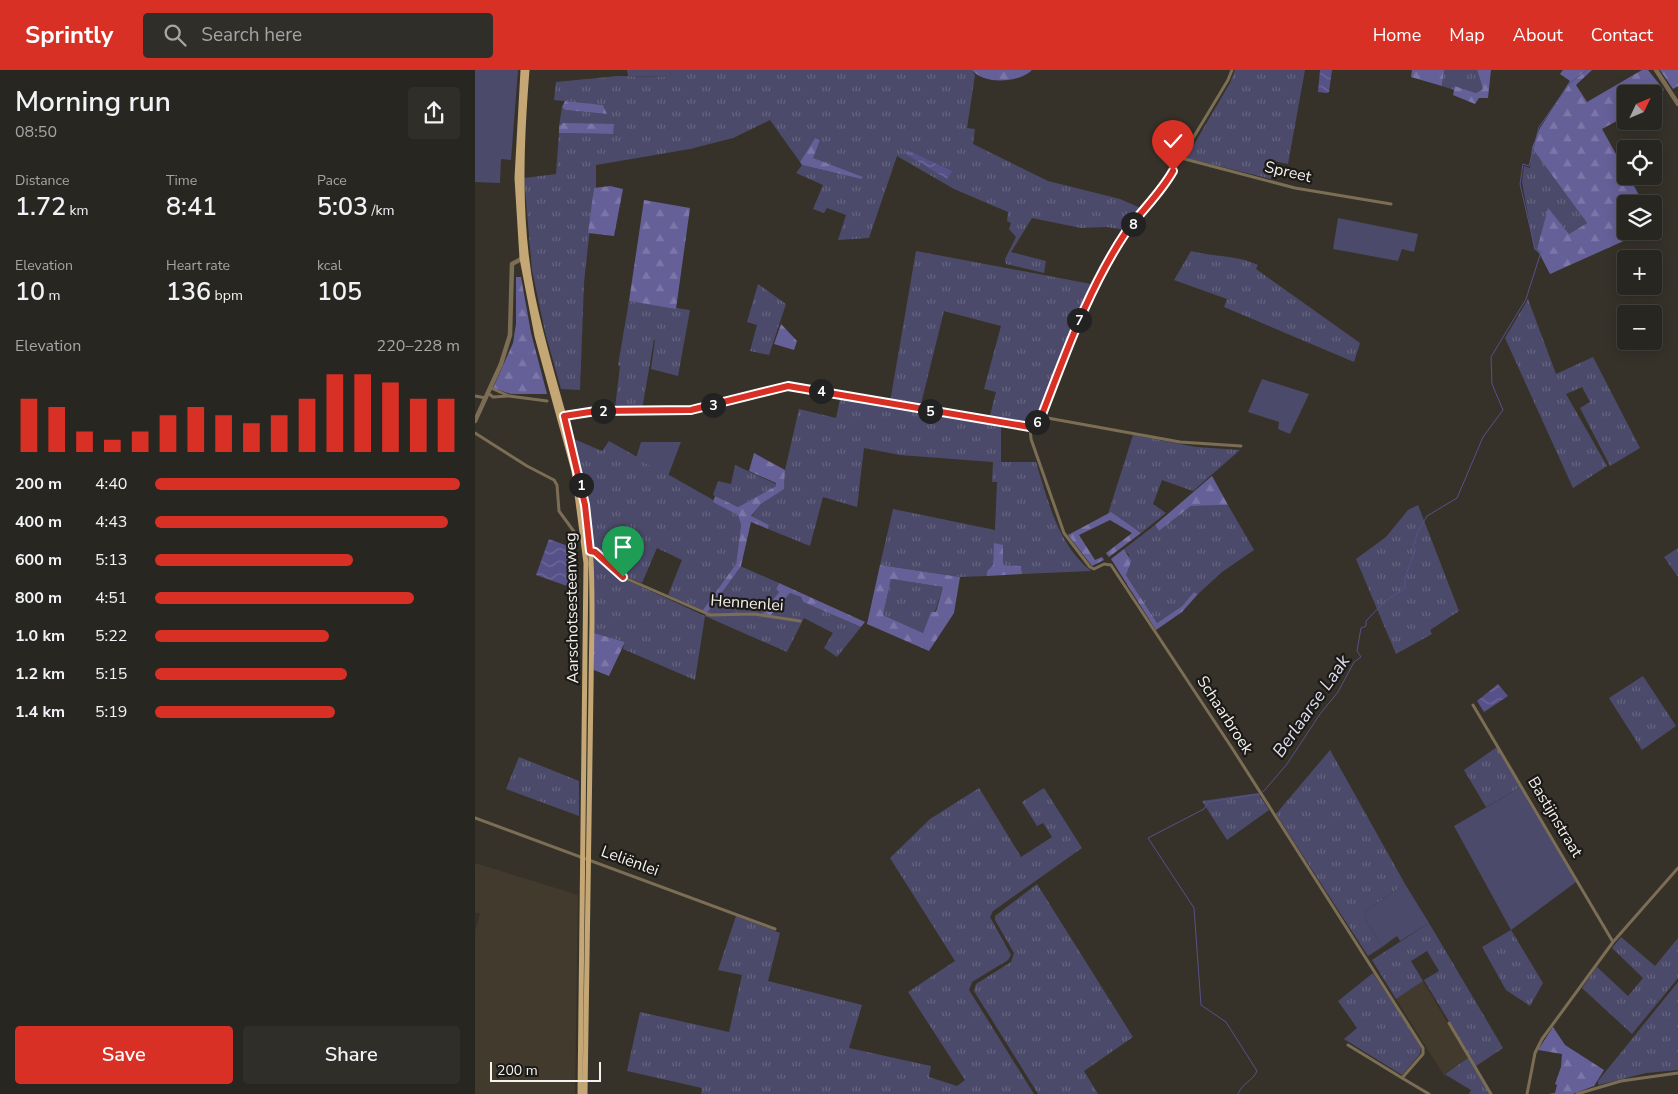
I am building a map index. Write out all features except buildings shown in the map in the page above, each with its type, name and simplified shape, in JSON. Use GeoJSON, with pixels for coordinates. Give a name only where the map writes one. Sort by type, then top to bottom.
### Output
{"type":"FeatureCollection","features":[{"type":"Feature","properties":{"kind":"main road","name":"Aarschotsesteenweg"},"geometry":{"type":"LineString","coordinates":[[525,70],[521,223],[524,257],[585,505],[590,551],[591,620],[580,1094]]}},
{"type":"Feature","properties":{"kind":"main road","name":"Aarschotsesteenweg"},"geometry":{"type":"LineString","coordinates":[[562,416],[574,471],[584,537],[587,588],[585,1094]]}},
{"type":"Feature","properties":{"kind":"street"},"geometry":{"type":"LineString","coordinates":[[562,416],[596,411],[691,410],[788,386],[1030,427],[1041,417],[1086,301],[1127,232],[1162,190],[1228,80],[1232,70]]}},
{"type":"Feature","properties":{"kind":"street"},"geometry":{"type":"LineString","coordinates":[[1656,70],[1678,104]]}},
{"type":"Feature","properties":{"kind":"street","name":"Spreet"},"geometry":{"type":"LineString","coordinates":[[1181,158],[1295,188],[1391,204]]}},
{"type":"Feature","properties":{"kind":"street"},"geometry":{"type":"LineString","coordinates":[[475,421],[501,364],[510,335],[512,264],[524,257]]}},
{"type":"Feature","properties":{"kind":"street"},"geometry":{"type":"LineString","coordinates":[[488,393],[493,397],[509,396]]}},
{"type":"Feature","properties":{"kind":"street"},"geometry":{"type":"LineString","coordinates":[[475,396],[488,393],[547,401]]}},
{"type":"Feature","properties":{"kind":"street"},"geometry":{"type":"LineString","coordinates":[[1041,417],[1180,442],[1241,446]]}},
{"type":"Feature","properties":{"kind":"street","name":"Schaarbroek"},"geometry":{"type":"LineString","coordinates":[[1030,427],[1031,439],[1066,538],[1094,569],[1104,564],[1111,565],[1237,756],[1423,1048],[1423,1054],[1402,1078]]}},
{"type":"Feature","properties":{"kind":"street"},"geometry":{"type":"LineString","coordinates":[[475,433],[554,480],[557,485],[559,510],[575,532],[584,537]]}},
{"type":"Feature","properties":{"kind":"street","name":"Hennenlei"},"geometry":{"type":"LineString","coordinates":[[590,551],[595,552],[623,577],[709,615],[754,614],[799,621]]}},
{"type":"Feature","properties":{"kind":"street","name":"Bastijnstraat"},"geometry":{"type":"LineString","coordinates":[[1473,705],[1613,942]]}},
{"type":"Feature","properties":{"kind":"street","name":"Leliënlei"},"geometry":{"type":"LineString","coordinates":[[475,818],[775,929]]}},
{"type":"Feature","properties":{"kind":"street"},"geometry":{"type":"LineString","coordinates":[[1527,1094],[1538,1046],[1576,990],[1613,942],[1678,868]]}},
{"type":"Feature","properties":{"kind":"street"},"geometry":{"type":"LineString","coordinates":[[1449,1023],[1491,1094]]}},
{"type":"Feature","properties":{"kind":"street"},"geometry":{"type":"LineString","coordinates":[[1348,1045],[1429,1094]]}},
{"type":"Feature","properties":{"kind":"street"},"geometry":{"type":"LineString","coordinates":[[1577,1094],[1621,1080],[1678,1073]]}},
{"type":"Feature","properties":{"kind":"shaded area"},"geometry":{"type":"Polygon","coordinates":[[[475,863],[578,895],[575,1094],[475,1094],[475,931],[480,914],[475,912],[475,863]]]}},
{"type":"Feature","properties":{"kind":"shaded area"},"geometry":{"type":"Polygon","coordinates":[[[1423,981],[1468,1058],[1445,1073],[1445,1077],[1396,999],[1423,981]]]}},
{"type":"Feature","properties":{"kind":"green space"},"geometry":{"type":"Polygon","coordinates":[[[475,70],[518,70],[511,160],[501,159],[500,183],[475,182],[475,70]]]}},
{"type":"Feature","properties":{"kind":"green space"},"geometry":{"type":"Polygon","coordinates":[[[627,70],[671,70],[670,77],[628,76],[627,70]]]}},
{"type":"Feature","properties":{"kind":"green space"},"geometry":{"type":"Polygon","coordinates":[[[671,70],[972,70],[975,75],[967,128],[975,129],[973,144],[1048,181],[1120,199],[1143,209],[1125,230],[1107,227],[1081,228],[1032,218],[1011,252],[1046,261],[1044,273],[1006,264],[1005,259],[1016,237],[1009,229],[1011,223],[1007,221],[1008,212],[954,189],[897,156],[869,238],[838,240],[846,215],[827,208],[824,213],[813,209],[823,185],[796,173],[802,165],[861,179],[812,158],[820,140],[815,138],[800,162],[770,120],[733,138],[690,149],[596,165],[596,188],[594,189],[584,283],[580,390],[561,389],[545,332],[532,270],[524,178],[556,174],[559,133],[613,134],[563,123],[559,126],[562,107],[565,110],[607,114],[603,105],[554,100],[556,82],[618,76],[670,77],[671,70]]]}},
{"type":"Feature","properties":{"kind":"green space"},"geometry":{"type":"Polygon","coordinates":[[[972,70],[1032,70],[1019,78],[993,80],[977,75],[972,70]]]}},
{"type":"Feature","properties":{"kind":"green space"},"geometry":{"type":"Polygon","coordinates":[[[1235,70],[1305,70],[1288,164],[1274,161],[1271,179],[1186,158],[1230,83],[1235,70]]]}},
{"type":"Feature","properties":{"kind":"green space"},"geometry":{"type":"Polygon","coordinates":[[[1412,70],[1444,70],[1442,86],[1411,77],[1412,70]]]}},
{"type":"Feature","properties":{"kind":"green space"},"geometry":{"type":"Polygon","coordinates":[[[1444,70],[1477,70],[1483,89],[1476,93],[1456,86],[1454,90],[1442,86],[1444,70]]]}},
{"type":"Feature","properties":{"kind":"green space"},"geometry":{"type":"Polygon","coordinates":[[[1477,70],[1491,70],[1488,98],[1479,98],[1475,104],[1453,95],[1455,86],[1476,93],[1483,89],[1477,70]]]}},
{"type":"Feature","properties":{"kind":"green space"},"geometry":{"type":"Polygon","coordinates":[[[1563,70],[1592,70],[1576,85],[1587,102],[1642,70],[1648,70],[1660,85],[1617,85],[1617,121],[1602,129],[1617,156],[1617,185],[1633,185],[1639,195],[1617,195],[1617,240],[1626,240],[1550,274],[1537,249],[1548,208],[1569,234],[1587,223],[1532,148],[1540,128],[1570,81],[1560,74],[1563,70]]]}},
{"type":"Feature","properties":{"kind":"green space"},"geometry":{"type":"Polygon","coordinates":[[[1660,70],[1678,70],[1678,86],[1673,89],[1660,70]]]}},
{"type":"Feature","properties":{"kind":"green space"},"geometry":{"type":"Polygon","coordinates":[[[565,101],[603,105],[607,114],[565,110],[562,107],[565,101]]]}},
{"type":"Feature","properties":{"kind":"green space"},"geometry":{"type":"Polygon","coordinates":[[[563,123],[614,124],[613,134],[559,133],[559,126],[563,123]]]}},
{"type":"Feature","properties":{"kind":"green space"},"geometry":{"type":"Polygon","coordinates":[[[815,138],[820,140],[813,158],[863,177],[861,179],[802,165],[800,162],[815,138]]]}},
{"type":"Feature","properties":{"kind":"green space"},"geometry":{"type":"Polygon","coordinates":[[[1532,148],[1587,223],[1569,234],[1548,209],[1537,249],[1540,254],[1534,249],[1522,182],[1524,166],[1530,168],[1532,148]]]}},
{"type":"Feature","properties":{"kind":"green space"},"geometry":{"type":"Polygon","coordinates":[[[610,186],[623,189],[614,236],[588,233],[594,188],[610,186]]]}},
{"type":"Feature","properties":{"kind":"green space"},"geometry":{"type":"Polygon","coordinates":[[[644,200],[690,208],[676,309],[629,301],[644,200]]]}},
{"type":"Feature","properties":{"kind":"green space"},"geometry":{"type":"Polygon","coordinates":[[[1338,218],[1418,234],[1414,252],[1402,249],[1398,261],[1333,249],[1338,218]]]}},
{"type":"Feature","properties":{"kind":"green space"},"geometry":{"type":"Polygon","coordinates":[[[916,251],[1091,284],[1046,396],[1038,411],[1029,421],[989,419],[996,392],[984,389],[1001,326],[944,311],[920,408],[890,402],[916,251]]]}},
{"type":"Feature","properties":{"kind":"green space"},"geometry":{"type":"Polygon","coordinates":[[[1191,251],[1242,259],[1258,265],[1256,269],[1360,343],[1354,362],[1224,307],[1227,299],[1174,280],[1191,251]]]}},
{"type":"Feature","properties":{"kind":"green space"},"geometry":{"type":"Polygon","coordinates":[[[516,277],[521,277],[531,333],[547,394],[511,394],[493,388],[513,343],[516,324],[516,277]]]}},
{"type":"Feature","properties":{"kind":"green space"},"geometry":{"type":"Polygon","coordinates":[[[758,284],[786,304],[769,355],[750,351],[757,325],[747,322],[758,284]]]}},
{"type":"Feature","properties":{"kind":"green space"},"geometry":{"type":"Polygon","coordinates":[[[1528,299],[1556,374],[1593,357],[1640,448],[1610,466],[1580,408],[1590,402],[1582,387],[1566,394],[1607,466],[1573,488],[1505,338],[1528,299]]]}},
{"type":"Feature","properties":{"kind":"green space"},"geometry":{"type":"Polygon","coordinates":[[[629,301],[690,310],[678,376],[651,369],[654,340],[642,409],[615,408],[620,366],[618,365],[629,301]]]}},
{"type":"Feature","properties":{"kind":"green space"},"geometry":{"type":"Polygon","coordinates":[[[781,324],[797,341],[794,350],[774,344],[781,324]]]}},
{"type":"Feature","properties":{"kind":"green space"},"geometry":{"type":"Polygon","coordinates":[[[1262,379],[1309,394],[1290,434],[1278,429],[1279,422],[1248,412],[1262,379]]]}},
{"type":"Feature","properties":{"kind":"green space"},"geometry":{"type":"Polygon","coordinates":[[[840,399],[1001,425],[1001,462],[1036,462],[1050,507],[1062,535],[1070,548],[1091,571],[1022,574],[1021,566],[1003,565],[995,543],[993,565],[987,571],[987,576],[960,577],[880,565],[893,509],[995,530],[997,482],[992,482],[993,462],[900,455],[864,448],[857,507],[823,497],[810,546],[768,529],[769,525],[751,517],[761,504],[784,488],[785,470],[799,409],[836,418],[840,399]]]}},
{"type":"Feature","properties":{"kind":"green space"},"geometry":{"type":"Polygon","coordinates":[[[1133,435],[1196,447],[1240,450],[1193,491],[1162,480],[1153,504],[1166,513],[1141,533],[1111,513],[1108,514],[1133,435]]]}},
{"type":"Feature","properties":{"kind":"green space"},"geometry":{"type":"Polygon","coordinates":[[[574,439],[602,451],[609,441],[738,514],[741,525],[736,564],[702,611],[668,595],[682,560],[657,548],[642,583],[625,576],[597,551],[593,550],[588,497],[574,439]]]}},
{"type":"Feature","properties":{"kind":"green space"},"geometry":{"type":"Polygon","coordinates":[[[641,442],[681,442],[668,476],[636,458],[641,442]]]}},
{"type":"Feature","properties":{"kind":"green space"},"geometry":{"type":"Polygon","coordinates":[[[754,453],[785,470],[784,489],[761,504],[751,516],[769,525],[768,529],[751,522],[741,566],[707,613],[702,611],[736,564],[741,525],[738,515],[713,502],[715,496],[738,507],[776,486],[776,483],[749,471],[754,453]]]}},
{"type":"Feature","properties":{"kind":"green space"},"geometry":{"type":"Polygon","coordinates":[[[735,465],[776,484],[776,486],[738,507],[713,495],[718,481],[731,484],[735,465]]]}},
{"type":"Feature","properties":{"kind":"green space"},"geometry":{"type":"Polygon","coordinates":[[[1212,476],[1228,505],[1191,506],[1159,531],[1155,525],[1212,476]]]}},
{"type":"Feature","properties":{"kind":"green space"},"geometry":{"type":"Polygon","coordinates":[[[1228,505],[1254,550],[1222,572],[1198,594],[1194,592],[1182,606],[1157,623],[1126,575],[1129,555],[1124,549],[1155,525],[1159,531],[1191,506],[1228,505]]]}},
{"type":"Feature","properties":{"kind":"green space"},"geometry":{"type":"Polygon","coordinates":[[[1418,505],[1459,611],[1430,630],[1432,634],[1396,654],[1356,559],[1386,537],[1408,510],[1418,505]]]}},
{"type":"Feature","properties":{"kind":"green space"},"geometry":{"type":"Polygon","coordinates":[[[1111,512],[1141,533],[1109,557],[1106,553],[1132,533],[1110,520],[1079,535],[1095,560],[1102,557],[1104,560],[1092,566],[1068,535],[1111,512]]]}},
{"type":"Feature","properties":{"kind":"green space"},"geometry":{"type":"Polygon","coordinates":[[[994,543],[1003,545],[1003,565],[1021,566],[1022,574],[987,576],[987,571],[993,565],[994,543]]]}},
{"type":"Feature","properties":{"kind":"green space"},"geometry":{"type":"Polygon","coordinates":[[[1678,548],[1678,577],[1664,557],[1678,548]]]}},
{"type":"Feature","properties":{"kind":"green space"},"geometry":{"type":"Polygon","coordinates":[[[1124,549],[1131,561],[1126,575],[1157,623],[1182,606],[1194,592],[1198,594],[1182,612],[1156,630],[1111,559],[1124,549]]]}},
{"type":"Feature","properties":{"kind":"green space"},"geometry":{"type":"Polygon","coordinates":[[[594,554],[618,576],[705,616],[695,680],[623,649],[625,642],[594,633],[594,554]]]}},
{"type":"Feature","properties":{"kind":"green space"},"geometry":{"type":"Polygon","coordinates":[[[880,565],[960,577],[954,613],[929,651],[867,624],[880,565]],[[891,579],[883,615],[923,633],[931,612],[936,612],[943,587],[891,579]]]}},
{"type":"Feature","properties":{"kind":"green space"},"geometry":{"type":"Polygon","coordinates":[[[740,566],[779,583],[776,589],[779,592],[762,614],[771,615],[790,593],[801,597],[803,602],[861,627],[837,657],[824,648],[833,633],[804,618],[787,652],[705,616],[740,566]]]}},
{"type":"Feature","properties":{"kind":"green space"},"geometry":{"type":"Polygon","coordinates":[[[891,579],[943,587],[935,612],[931,613],[923,633],[883,615],[891,579]]]}},
{"type":"Feature","properties":{"kind":"green space"},"geometry":{"type":"Polygon","coordinates":[[[779,583],[865,622],[861,627],[803,602],[801,597],[790,593],[771,615],[762,614],[779,592],[776,589],[779,583]]]}},
{"type":"Feature","properties":{"kind":"green space"},"geometry":{"type":"Polygon","coordinates":[[[594,633],[625,642],[609,676],[594,670],[594,633]]]}},
{"type":"Feature","properties":{"kind":"green space"},"geometry":{"type":"Polygon","coordinates":[[[1643,676],[1676,726],[1642,750],[1609,698],[1643,676]]]}},
{"type":"Feature","properties":{"kind":"green space"},"geometry":{"type":"Polygon","coordinates":[[[1497,747],[1521,787],[1486,807],[1464,770],[1497,747]]]}},
{"type":"Feature","properties":{"kind":"green space"},"geometry":{"type":"Polygon","coordinates":[[[1330,750],[1405,884],[1362,913],[1382,947],[1368,956],[1276,814],[1330,750]]]}},
{"type":"Feature","properties":{"kind":"green space"},"geometry":{"type":"Polygon","coordinates":[[[519,757],[579,781],[579,816],[506,789],[519,757]]]}},
{"type":"Feature","properties":{"kind":"green space"},"geometry":{"type":"Polygon","coordinates":[[[1521,787],[1576,882],[1511,930],[1454,826],[1521,787]]]}},
{"type":"Feature","properties":{"kind":"green space"},"geometry":{"type":"Polygon","coordinates":[[[979,788],[1021,857],[1052,837],[1043,823],[1037,826],[1022,802],[1044,788],[1082,848],[993,911],[990,917],[1011,955],[1008,960],[972,982],[969,990],[1034,1094],[701,1094],[702,1088],[627,1071],[640,1012],[729,1032],[742,975],[718,970],[736,916],[780,933],[768,981],[862,1005],[849,1048],[931,1066],[929,1077],[957,1086],[965,1080],[908,992],[955,961],[890,858],[930,819],[979,788]]]}},
{"type":"Feature","properties":{"kind":"green space"},"geometry":{"type":"Polygon","coordinates":[[[1258,793],[1269,810],[1227,840],[1202,801],[1258,793]]]}},
{"type":"Feature","properties":{"kind":"green space"},"geometry":{"type":"Polygon","coordinates":[[[1037,884],[1133,1037],[1084,1071],[1098,1094],[1038,1094],[974,991],[976,984],[1011,962],[1014,953],[995,920],[995,916],[1037,884]]]}},
{"type":"Feature","properties":{"kind":"green space"},"geometry":{"type":"Polygon","coordinates":[[[1405,884],[1429,923],[1400,941],[1397,936],[1382,947],[1362,913],[1405,884]]]}},
{"type":"Feature","properties":{"kind":"green space"},"geometry":{"type":"Polygon","coordinates":[[[1429,923],[1503,1048],[1476,1066],[1424,980],[1439,971],[1427,951],[1411,961],[1423,981],[1396,999],[1372,960],[1429,923]]]}},
{"type":"Feature","properties":{"kind":"green space"},"geometry":{"type":"Polygon","coordinates":[[[1511,930],[1543,983],[1530,1006],[1506,990],[1482,947],[1511,930]]]}},
{"type":"Feature","properties":{"kind":"green space"},"geometry":{"type":"Polygon","coordinates":[[[1621,937],[1655,966],[1678,938],[1678,978],[1632,1034],[1582,988],[1597,967],[1628,996],[1643,978],[1612,948],[1621,937]]]}},
{"type":"Feature","properties":{"kind":"green space"},"geometry":{"type":"Polygon","coordinates":[[[1373,973],[1421,1047],[1420,1054],[1402,1075],[1344,1039],[1357,1028],[1338,1001],[1373,973]]]}},
{"type":"Feature","properties":{"kind":"green space"},"geometry":{"type":"Polygon","coordinates":[[[1678,982],[1678,1070],[1646,1073],[1598,1085],[1598,1081],[1678,982]]]}},
{"type":"Feature","properties":{"kind":"green space"},"geometry":{"type":"Polygon","coordinates":[[[1553,1027],[1565,1045],[1604,1070],[1594,1086],[1573,1094],[1548,1094],[1555,1093],[1557,1085],[1555,1084],[1561,1067],[1562,1054],[1538,1050],[1553,1027]]]}},
{"type":"Feature","properties":{"kind":"green space"},"geometry":{"type":"Polygon","coordinates":[[[1468,1058],[1490,1094],[1469,1094],[1471,1090],[1445,1074],[1468,1058]]]}},
{"type":"Feature","properties":{"kind":"water"},"geometry":{"type":"Polygon","coordinates":[[[1320,70],[1332,70],[1329,92],[1327,93],[1318,92],[1320,70]]]}},
{"type":"Feature","properties":{"kind":"water"},"geometry":{"type":"Polygon","coordinates":[[[907,150],[952,171],[947,179],[906,154],[907,150]]]}},
{"type":"Feature","properties":{"kind":"water"},"geometry":{"type":"Polygon","coordinates":[[[549,539],[568,546],[570,584],[567,586],[536,575],[549,539]]]}},
{"type":"Feature","properties":{"kind":"water"},"geometry":{"type":"Polygon","coordinates":[[[1498,684],[1508,696],[1484,712],[1477,701],[1498,684]]]}},
{"type":"Feature","properties":{"kind":"waterway","name":"Berlaarse Laak"},"geometry":{"type":"LineString","coordinates":[[1263,792],[1287,764],[1320,714],[1338,692],[1354,662],[1361,657],[1357,651],[1361,628],[1366,626],[1366,621],[1384,602],[1405,588],[1405,578],[1415,550],[1413,545],[1417,533],[1427,516],[1457,498],[1483,437],[1503,410],[1492,384],[1491,357],[1526,299],[1541,252],[1535,249],[1520,184],[1523,164],[1529,166],[1539,127],[1570,83],[1587,70]]}},
{"type":"Feature","properties":{"kind":"waterway","name":"Berlaarse Laak"},"geometry":{"type":"LineString","coordinates":[[1238,1094],[1257,1071],[1226,1022],[1201,1005],[1194,908],[1148,838],[1204,809],[1208,802],[1260,794]]}},
{"type":"Feature","properties":{"kind":"route"},"geometry":{"type":"LineString","coordinates":[[623,577],[599,555],[590,551],[585,505],[564,416],[596,411],[685,411],[788,386],[796,386],[1030,427],[1035,425],[1041,417],[1086,301],[1127,232],[1162,190],[1173,171]]}}]}
